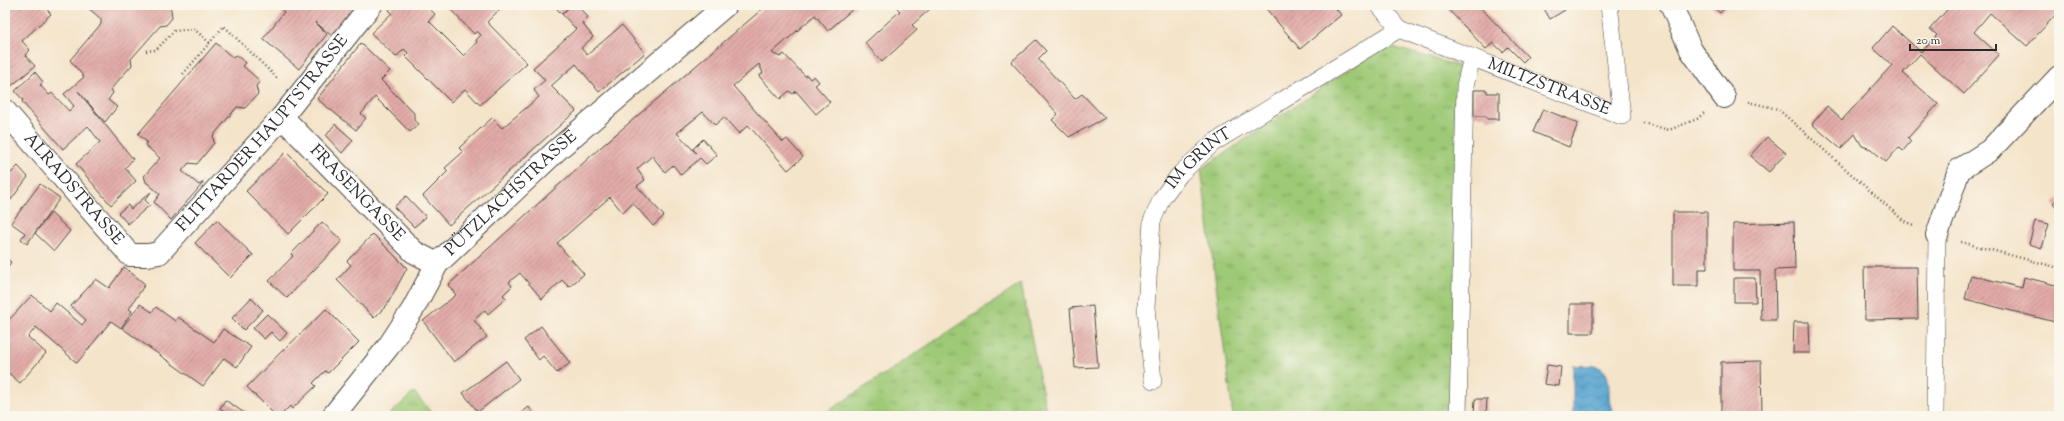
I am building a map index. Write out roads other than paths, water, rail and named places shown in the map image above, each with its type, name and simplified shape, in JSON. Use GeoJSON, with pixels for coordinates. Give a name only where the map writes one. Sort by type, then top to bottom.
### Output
{"type":"FeatureCollection","features":[{"type":"Feature","properties":{"kind":"street","name":"FLITTARDER HAUPTSTRASSE"},"geometry":{"type":"LineString","coordinates":[[148,255],[159,253],[282,117],[371,5]]}},
{"type":"Feature","properties":{"kind":"street","name":"PÜTZLACHSTRASSE"},"geometry":{"type":"LineString","coordinates":[[333,416],[388,346],[413,309],[437,264],[557,150],[726,5]]}},
{"type":"Feature","properties":{"kind":"street"},"geometry":{"type":"LineString","coordinates":[[1671,5],[1691,50],[1724,97]]}},
{"type":"Feature","properties":{"kind":"street"},"geometry":{"type":"LineString","coordinates":[[1937,235],[1959,170],[1990,150],[2059,77]]}},
{"type":"Feature","properties":{"kind":"street","name":"ALRADSTRASSE"},"geometry":{"type":"LineString","coordinates":[[5,111],[130,255],[148,255]]}},
{"type":"Feature","properties":{"kind":"street","name":"FRASENGASSE"},"geometry":{"type":"LineString","coordinates":[[282,117],[414,252],[437,264]]}},
{"type":"Feature","properties":{"kind":"lane","name":"MILTZSTRASSE"},"geometry":{"type":"LineString","coordinates":[[1379,5],[1399,29],[1622,116],[1609,5]]}},
{"type":"Feature","properties":{"kind":"lane","name":"IM GRINT"},"geometry":{"type":"LineString","coordinates":[[1153,381],[1146,307],[1152,221],[1162,198],[1180,174],[1213,143],[1399,29]]}},
{"type":"Feature","properties":{"kind":"lane"},"geometry":{"type":"LineString","coordinates":[[1458,416],[1465,86],[1472,57]]}},
{"type":"Feature","properties":{"kind":"lane"},"geometry":{"type":"LineString","coordinates":[[1935,412],[1937,235]]}},
{"type":"Feature","properties":{"kind":"water"},"geometry":{"type":"Polygon","coordinates":[[[1573,365],[1595,366],[1601,368],[1605,372],[1608,382],[1610,404],[1614,416],[1573,416],[1573,365]]]}}]}
